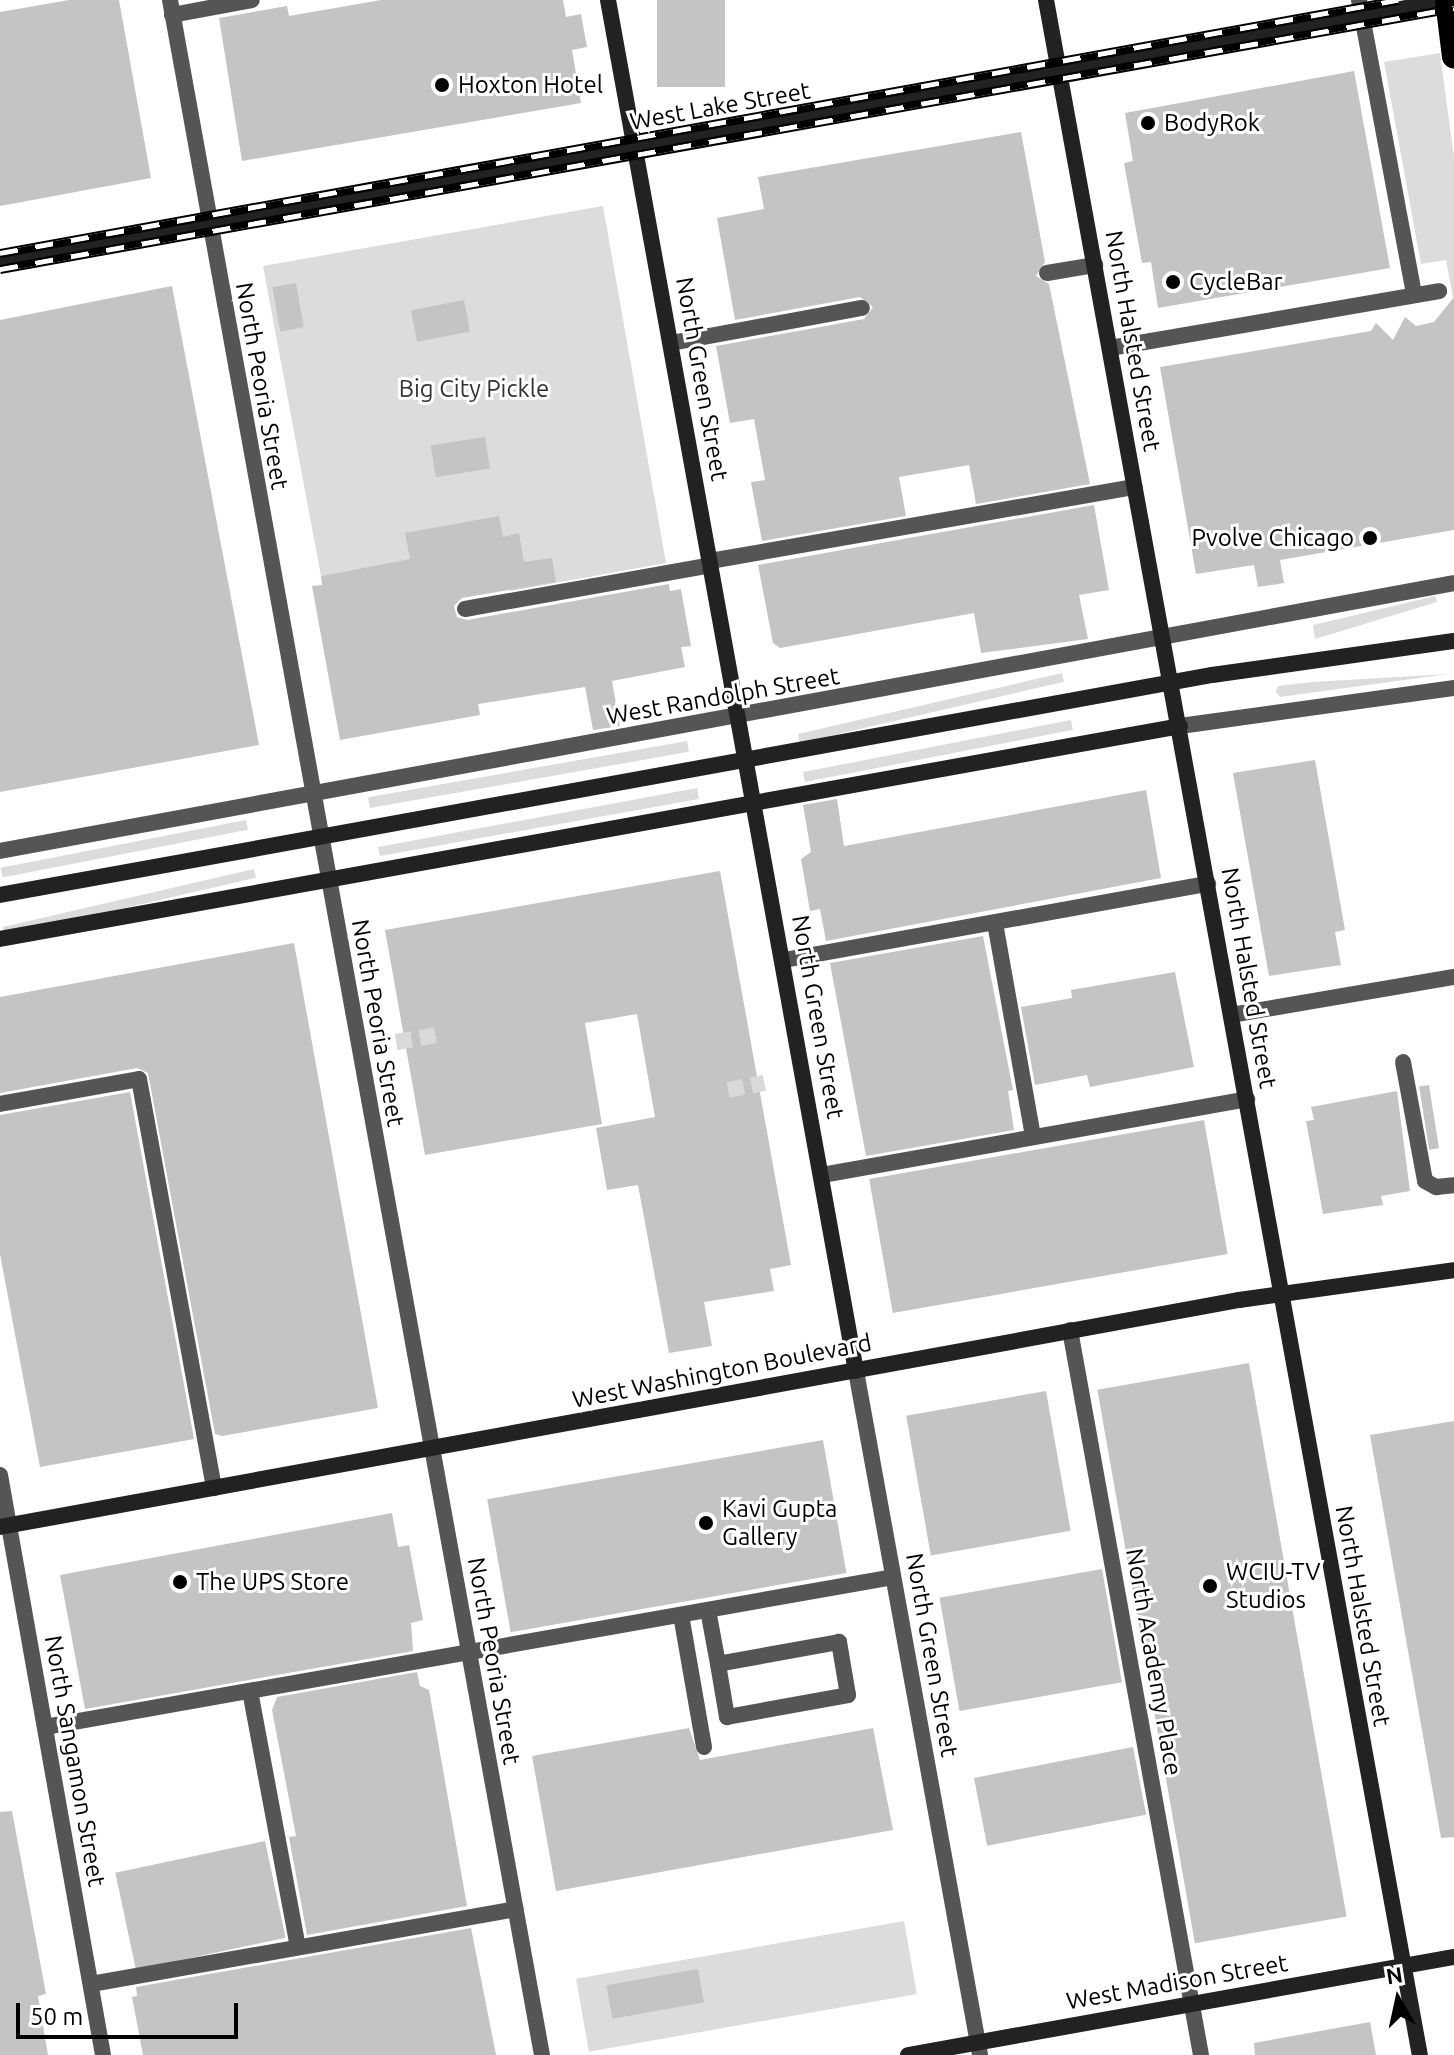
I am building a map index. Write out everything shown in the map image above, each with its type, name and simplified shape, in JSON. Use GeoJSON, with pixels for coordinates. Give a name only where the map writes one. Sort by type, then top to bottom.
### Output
{"type":"FeatureCollection","features":[{"type":"Feature","properties":{"kind":"highway"},"geometry":{"type":"LineString","coordinates":[[1448,0],[1454,57]]}},
{"type":"Feature","properties":{"kind":"main road","name":"North Green Street"},"geometry":{"type":"LineString","coordinates":[[608,0],[856,1371]]}},
{"type":"Feature","properties":{"kind":"main road","name":"North Halsted Street"},"geometry":{"type":"LineString","coordinates":[[1046,0],[1420,2055]]}},
{"type":"Feature","properties":{"kind":"main road","name":"West Lake Street"},"geometry":{"type":"LineString","coordinates":[[0,261],[1059,69],[1360,8],[1390,10],[1448,0]]}},
{"type":"Feature","properties":{"kind":"main road"},"geometry":{"type":"LineString","coordinates":[[0,895],[1172,683],[1454,641]]}},
{"type":"Feature","properties":{"kind":"main road"},"geometry":{"type":"LineString","coordinates":[[0,939],[1180,726]]}},
{"type":"Feature","properties":{"kind":"main road","name":"West Washington Boulevard"},"geometry":{"type":"LineString","coordinates":[[4,1526],[1070,1330],[1454,1270]]}},
{"type":"Feature","properties":{"kind":"main road","name":"West Madison Street"},"geometry":{"type":"LineString","coordinates":[[908,2055],[979,2049],[1192,2003],[1454,1957]]}},
{"type":"Feature","properties":{"kind":"street"},"geometry":{"type":"LineString","coordinates":[[171,7],[252,0]]}},
{"type":"Feature","properties":{"kind":"street","name":"North Peoria Street"},"geometry":{"type":"LineString","coordinates":[[171,7],[542,2055]]}},
{"type":"Feature","properties":{"kind":"street"},"geometry":{"type":"LineString","coordinates":[[1360,8],[1414,295]]}},
{"type":"Feature","properties":{"kind":"street"},"geometry":{"type":"LineString","coordinates":[[1047,273],[1095,265]]}},
{"type":"Feature","properties":{"kind":"street"},"geometry":{"type":"LineString","coordinates":[[1110,348],[1439,291]]}},
{"type":"Feature","properties":{"kind":"street"},"geometry":{"type":"LineString","coordinates":[[671,343],[862,308]]}},
{"type":"Feature","properties":{"kind":"street"},"geometry":{"type":"LineString","coordinates":[[465,609],[1135,487]]}},
{"type":"Feature","properties":{"kind":"street","name":"West Randolph Street"},"geometry":{"type":"LineString","coordinates":[[0,851],[738,719],[1454,583]]}},
{"type":"Feature","properties":{"kind":"street"},"geometry":{"type":"LineString","coordinates":[[1180,726],[1454,688]]}},
{"type":"Feature","properties":{"kind":"street"},"geometry":{"type":"LineString","coordinates":[[784,960],[1208,884]]}},
{"type":"Feature","properties":{"kind":"street"},"geometry":{"type":"LineString","coordinates":[[995,923],[1033,1137]]}},
{"type":"Feature","properties":{"kind":"street"},"geometry":{"type":"LineString","coordinates":[[1231,1015],[1454,977]]}},
{"type":"Feature","properties":{"kind":"street"},"geometry":{"type":"LineString","coordinates":[[1403,1062],[1425,1181],[1436,1187],[1454,1185]]}},
{"type":"Feature","properties":{"kind":"street"},"geometry":{"type":"LineString","coordinates":[[0,1104],[139,1079],[214,1488]]}},
{"type":"Feature","properties":{"kind":"street"},"geometry":{"type":"LineString","coordinates":[[822,1175],[1247,1099]]}},
{"type":"Feature","properties":{"kind":"street","name":"North Academy Place"},"geometry":{"type":"LineString","coordinates":[[1070,1330],[1201,2055]]}},
{"type":"Feature","properties":{"kind":"street","name":"North Green Street"},"geometry":{"type":"LineString","coordinates":[[856,1371],[979,2049]]}},
{"type":"Feature","properties":{"kind":"street","name":"North Sangamon Street"},"geometry":{"type":"LineString","coordinates":[[0,1475],[4,1526],[45,1727],[103,2055]]}},
{"type":"Feature","properties":{"kind":"street"},"geometry":{"type":"LineString","coordinates":[[45,1727],[893,1577]]}},
{"type":"Feature","properties":{"kind":"street"},"geometry":{"type":"LineString","coordinates":[[708,1610],[727,1717],[848,1695],[839,1642],[718,1664]]}},
{"type":"Feature","properties":{"kind":"street"},"geometry":{"type":"LineString","coordinates":[[681,1615],[704,1747]]}},
{"type":"Feature","properties":{"kind":"street"},"geometry":{"type":"LineString","coordinates":[[250,1691],[298,1947]]}},
{"type":"Feature","properties":{"kind":"street"},"geometry":{"type":"LineString","coordinates":[[91,1984],[515,1909]]}},
{"type":"Feature","properties":{"kind":"green space"},"geometry":{"type":"Polygon","coordinates":[[[1440,53],[1454,157],[1454,304],[1446,260],[1421,264],[1384,62],[1440,53]]]}},
{"type":"Feature","properties":{"kind":"green space","name":"Big City Pickle"},"geometry":{"type":"Polygon","coordinates":[[[603,206],[666,563],[511,591],[508,578],[477,547],[321,576],[263,266],[603,206]]]}},
{"type":"Feature","properties":{"kind":"green space"},"geometry":{"type":"Polygon","coordinates":[[[1435,596],[1437,602],[1315,639],[1313,625],[1435,596]]]}},
{"type":"Feature","properties":{"kind":"green space"},"geometry":{"type":"Polygon","coordinates":[[[1062,673],[1064,682],[800,743],[798,734],[1062,673]]]}},
{"type":"Feature","properties":{"kind":"green space"},"geometry":{"type":"Polygon","coordinates":[[[1448,674],[1280,697],[1276,692],[1278,686],[1312,682],[1448,674]]]}},
{"type":"Feature","properties":{"kind":"green space"},"geometry":{"type":"Polygon","coordinates":[[[1071,720],[1073,730],[805,782],[803,772],[1071,720]]]}},
{"type":"Feature","properties":{"kind":"green space"},"geometry":{"type":"Polygon","coordinates":[[[687,741],[689,752],[370,808],[368,797],[687,741]]]}},
{"type":"Feature","properties":{"kind":"green space"},"geometry":{"type":"Polygon","coordinates":[[[697,788],[699,799],[380,856],[378,847],[697,788]]]}},
{"type":"Feature","properties":{"kind":"green space"},"geometry":{"type":"Polygon","coordinates":[[[246,820],[248,830],[3,878],[1,868],[246,820]]]}},
{"type":"Feature","properties":{"kind":"green space"},"geometry":{"type":"Polygon","coordinates":[[[254,869],[256,878],[5,936],[3,927],[254,869]]]}},
{"type":"Feature","properties":{"kind":"green space"},"geometry":{"type":"Polygon","coordinates":[[[904,1921],[917,1994],[589,2052],[576,1979],[904,1921]]]}},
{"type":"Feature","properties":{"kind":"building"},"geometry":{"type":"Polygon","coordinates":[[[69,0],[119,0],[151,178],[0,206],[0,12],[69,0]]]}},
{"type":"Feature","properties":{"kind":"building","name":"Hoxton Hotel"},"geometry":{"type":"Polygon","coordinates":[[[381,0],[563,0],[566,17],[581,14],[587,47],[572,50],[581,103],[242,161],[219,18],[287,6],[289,16],[381,0]]]}},
{"type":"Feature","properties":{"kind":"building"},"geometry":{"type":"Polygon","coordinates":[[[657,0],[725,0],[725,87],[657,87],[657,0]]]}},
{"type":"Feature","properties":{"kind":"building"},"geometry":{"type":"Polygon","coordinates":[[[1354,71],[1390,268],[1158,308],[1151,262],[1142,263],[1124,163],[1133,161],[1125,113],[1354,71]]]}},
{"type":"Feature","properties":{"kind":"building"},"geometry":{"type":"Polygon","coordinates":[[[1021,132],[1045,262],[1036,276],[1049,284],[1090,484],[976,504],[969,465],[899,477],[906,516],[762,541],[751,482],[765,480],[754,419],[730,423],[716,346],[864,319],[873,307],[860,297],[735,320],[717,218],[764,209],[758,177],[1021,132]]]}},
{"type":"Feature","properties":{"kind":"building"},"geometry":{"type":"Polygon","coordinates":[[[296,283],[304,327],[280,331],[272,287],[296,283]]]}},
{"type":"Feature","properties":{"kind":"building"},"geometry":{"type":"Polygon","coordinates":[[[172,286],[259,745],[0,792],[0,320],[172,286]]]}},
{"type":"Feature","properties":{"kind":"building"},"geometry":{"type":"Polygon","coordinates":[[[1454,297],[1454,530],[1280,560],[1284,583],[1258,587],[1254,565],[1196,574],[1160,367],[1371,331],[1376,323],[1393,340],[1405,317],[1416,326],[1434,322],[1454,297]]]}},
{"type":"Feature","properties":{"kind":"building"},"geometry":{"type":"Polygon","coordinates":[[[464,300],[470,331],[417,342],[411,310],[464,300]]]}},
{"type":"Feature","properties":{"kind":"building"},"geometry":{"type":"Polygon","coordinates":[[[485,437],[490,469],[436,477],[431,446],[485,437]]]}},
{"type":"Feature","properties":{"kind":"building"},"geometry":{"type":"Polygon","coordinates":[[[1094,505],[1109,590],[1079,595],[1088,639],[981,653],[974,613],[780,648],[773,643],[758,565],[1094,505]]]}},
{"type":"Feature","properties":{"kind":"building"},"geometry":{"type":"Polygon","coordinates":[[[499,516],[503,537],[519,533],[524,562],[552,558],[556,582],[462,598],[454,606],[457,617],[467,620],[669,584],[670,591],[681,589],[691,646],[681,647],[685,667],[612,681],[620,726],[593,730],[585,687],[478,704],[480,715],[340,740],[312,586],[322,585],[321,576],[410,559],[405,533],[499,516]]]}},
{"type":"Feature","properties":{"kind":"building"},"geometry":{"type":"Polygon","coordinates":[[[1315,760],[1345,930],[1335,932],[1341,965],[1269,976],[1233,773],[1315,760]]]}},
{"type":"Feature","properties":{"kind":"building"},"geometry":{"type":"Polygon","coordinates":[[[1146,790],[1161,878],[826,941],[820,909],[810,911],[801,859],[811,852],[803,805],[837,799],[844,846],[1146,790]]]}},
{"type":"Feature","properties":{"kind":"building"},"geometry":{"type":"Polygon","coordinates":[[[720,871],[791,1265],[770,1269],[774,1291],[704,1302],[712,1346],[669,1353],[638,1185],[607,1190],[596,1128],[655,1117],[637,1014],[585,1023],[602,1124],[425,1155],[385,930],[720,871]]]}},
{"type":"Feature","properties":{"kind":"building"},"geometry":{"type":"Polygon","coordinates":[[[983,936],[1013,1090],[1008,1091],[1014,1130],[866,1156],[830,963],[983,936]]]}},
{"type":"Feature","properties":{"kind":"building"},"geometry":{"type":"Polygon","coordinates":[[[294,943],[378,1408],[222,1436],[215,1434],[148,1073],[137,1068],[0,1093],[0,997],[294,943]]]}},
{"type":"Feature","properties":{"kind":"building"},"geometry":{"type":"Polygon","coordinates":[[[1175,972],[1194,1067],[1090,1087],[1087,1075],[1035,1085],[1021,1007],[1072,998],[1071,990],[1175,972]]]}},
{"type":"Feature","properties":{"kind":"building"},"geometry":{"type":"Polygon","coordinates":[[[1429,1085],[1439,1148],[1429,1150],[1419,1087],[1429,1085]]]}},
{"type":"Feature","properties":{"kind":"building"},"geometry":{"type":"Polygon","coordinates":[[[1397,1091],[1410,1191],[1381,1196],[1383,1205],[1323,1214],[1306,1121],[1314,1120],[1311,1107],[1397,1091]]]}},
{"type":"Feature","properties":{"kind":"building"},"geometry":{"type":"Polygon","coordinates":[[[130,1092],[194,1439],[40,1467],[0,1254],[0,1115],[130,1092]]]}},
{"type":"Feature","properties":{"kind":"building"},"geometry":{"type":"Polygon","coordinates":[[[1204,1120],[1228,1254],[893,1313],[869,1179],[1204,1120]]]}},
{"type":"Feature","properties":{"kind":"building","name":"WCIU-TV Studios"},"geometry":{"type":"Polygon","coordinates":[[[1249,1363],[1347,1916],[1195,1943],[1097,1390],[1249,1363]]]}},
{"type":"Feature","properties":{"kind":"building"},"geometry":{"type":"Polygon","coordinates":[[[1046,1391],[1071,1531],[931,1556],[906,1416],[1046,1391]]]}},
{"type":"Feature","properties":{"kind":"building"},"geometry":{"type":"Polygon","coordinates":[[[1454,1421],[1454,1837],[1441,1838],[1370,1435],[1454,1421]]]}},
{"type":"Feature","properties":{"kind":"building"},"geometry":{"type":"Polygon","coordinates":[[[823,1440],[846,1573],[511,1632],[487,1499],[823,1440]]]}},
{"type":"Feature","properties":{"kind":"building"},"geometry":{"type":"Polygon","coordinates":[[[392,1513],[398,1547],[409,1545],[423,1620],[411,1623],[413,1651],[85,1709],[60,1575],[392,1513]]]}},
{"type":"Feature","properties":{"kind":"building"},"geometry":{"type":"Polygon","coordinates":[[[1102,1569],[1122,1682],[959,1711],[940,1598],[1102,1569]]]}},
{"type":"Feature","properties":{"kind":"building"},"geometry":{"type":"Polygon","coordinates":[[[417,1672],[420,1686],[429,1690],[467,1906],[307,1935],[289,1837],[296,1836],[272,1710],[277,1697],[417,1672]]]}},
{"type":"Feature","properties":{"kind":"building"},"geometry":{"type":"Polygon","coordinates":[[[689,1728],[700,1760],[873,1728],[893,1830],[556,1891],[532,1756],[689,1728]]]}},
{"type":"Feature","properties":{"kind":"building"},"geometry":{"type":"Polygon","coordinates":[[[1133,1747],[1146,1815],[987,1846],[974,1778],[1133,1747]]]}},
{"type":"Feature","properties":{"kind":"building"},"geometry":{"type":"Polygon","coordinates":[[[12,1811],[46,1994],[38,1996],[48,2055],[0,2055],[0,1812],[12,1811]]]}},
{"type":"Feature","properties":{"kind":"building"},"geometry":{"type":"Polygon","coordinates":[[[265,1841],[286,1938],[136,1970],[115,1873],[265,1841]]]}},
{"type":"Feature","properties":{"kind":"building"},"geometry":{"type":"Polygon","coordinates":[[[471,1928],[496,2055],[143,2055],[132,1997],[137,1996],[136,1987],[471,1928]]]}},
{"type":"Feature","properties":{"kind":"building"},"geometry":{"type":"Polygon","coordinates":[[[698,1969],[704,2002],[612,2019],[606,1985],[698,1969]]]}},
{"type":"Feature","properties":{"kind":"building"},"geometry":{"type":"Polygon","coordinates":[[[1370,2022],[1376,2055],[1255,2055],[1254,2043],[1370,2022]]]}},
{"type":"Feature","properties":{"kind":"tunnel"},"geometry":{"type":"LineString","coordinates":[[396,1042],[443,1034]]}},
{"type":"Feature","properties":{"kind":"tunnel"},"geometry":{"type":"LineString","coordinates":[[728,1090],[764,1083]]}},
{"type":"Feature","properties":{"kind":"railway"},"geometry":{"type":"LineString","coordinates":[[0,253],[1398,0]]}},
{"type":"Feature","properties":{"kind":"railway"},"geometry":{"type":"LineString","coordinates":[[0,269],[1454,8]]}},
{"type":"Feature","properties":{"kind":"place","name":"Hoxton Hotel"},"geometry":{"type":"Point","coordinates":[442,85]}},
{"type":"Feature","properties":{"kind":"place","name":"BodyRok"},"geometry":{"type":"Point","coordinates":[1148,123]}},
{"type":"Feature","properties":{"kind":"place","name":"CycleBar"},"geometry":{"type":"Point","coordinates":[1173,282]}},
{"type":"Feature","properties":{"kind":"place","name":"Pvolve Chicago"},"geometry":{"type":"Point","coordinates":[1370,538]}},
{"type":"Feature","properties":{"kind":"place","name":"Kavi Gupta Gallery"},"geometry":{"type":"Point","coordinates":[706,1523]}},
{"type":"Feature","properties":{"kind":"place","name":"The UPS Store"},"geometry":{"type":"Point","coordinates":[180,1582]}},
{"type":"Feature","properties":{"kind":"place","name":"WCIU-TV Studios"},"geometry":{"type":"Point","coordinates":[1210,1586]}}]}
